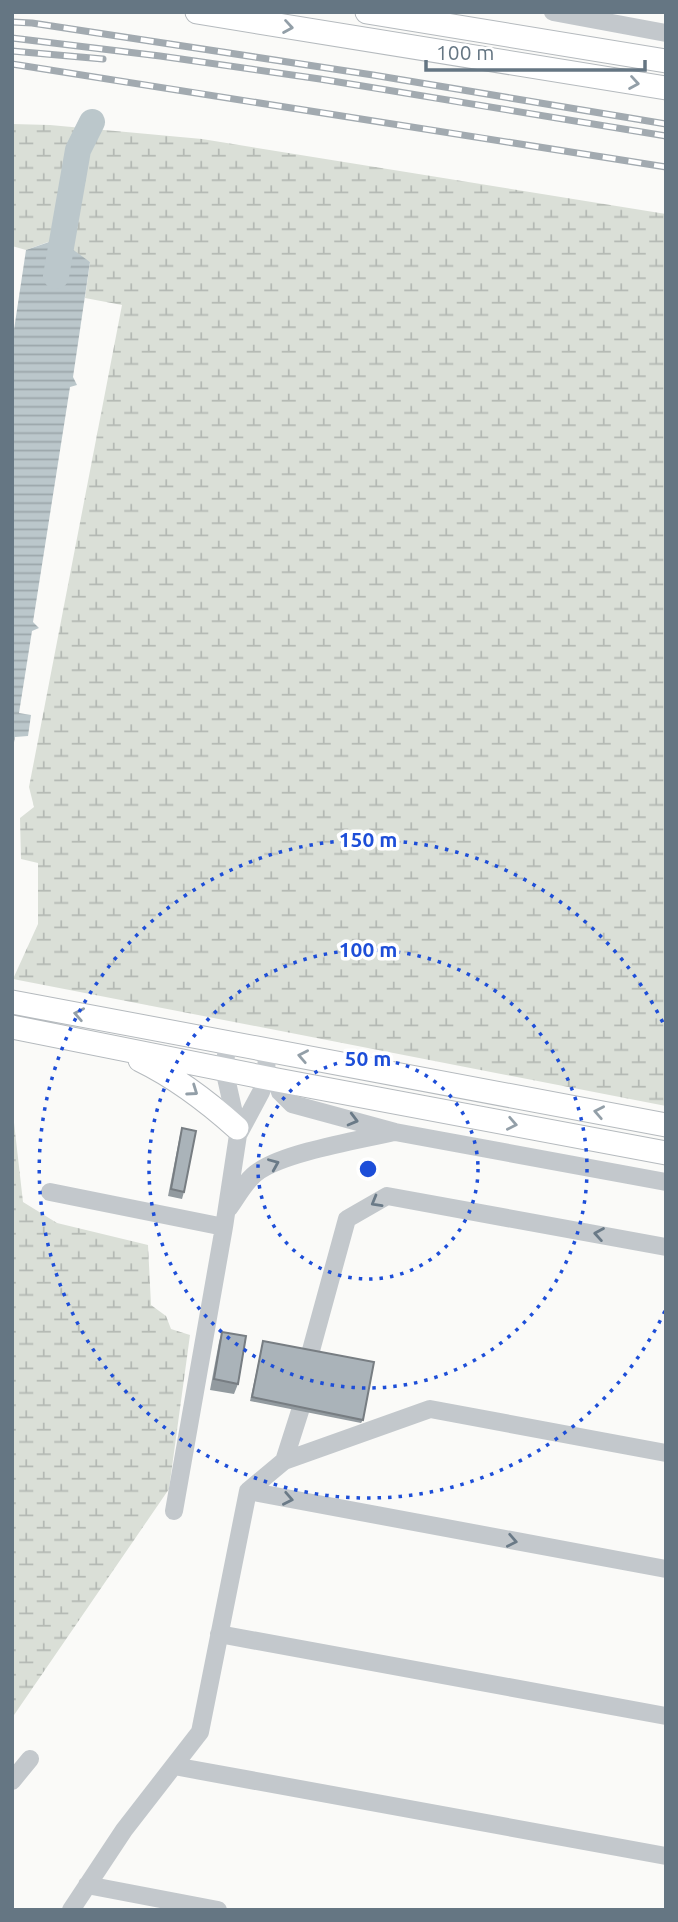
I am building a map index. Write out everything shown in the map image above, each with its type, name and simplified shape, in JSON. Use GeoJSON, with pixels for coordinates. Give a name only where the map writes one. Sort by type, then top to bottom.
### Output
{"type":"FeatureCollection","features":[{"type":"Feature","properties":{"kind":"main road"},"geometry":{"type":"LineString","coordinates":[[197,12],[666,88]]}},
{"type":"Feature","properties":{"kind":"main road"},"geometry":{"type":"LineString","coordinates":[[367,12],[666,61]]}},
{"type":"Feature","properties":{"kind":"main road"},"geometry":{"type":"LineString","coordinates":[[12,1002],[666,1125]]}},
{"type":"Feature","properties":{"kind":"main road"},"geometry":{"type":"LineString","coordinates":[[12,1027],[666,1153]]}},
{"type":"Feature","properties":{"kind":"main road"},"geometry":{"type":"LineString","coordinates":[[112,1046],[170,1075],[212,1104],[238,1131]]}},
{"type":"Feature","properties":{"kind":"street"},"geometry":{"type":"LineString","coordinates":[[553,12],[643,20],[666,33]]}},
{"type":"Feature","properties":{"kind":"street"},"geometry":{"type":"LineString","coordinates":[[174,1511],[226,1219],[238,1131],[224,1069],[228,1042]]}},
{"type":"Feature","properties":{"kind":"street"},"geometry":{"type":"LineString","coordinates":[[267,1049],[272,1079],[292,1104],[394,1132],[666,1182]]}},
{"type":"Feature","properties":{"kind":"street"},"geometry":{"type":"LineString","coordinates":[[238,1131],[272,1079]]}},
{"type":"Feature","properties":{"kind":"street"},"geometry":{"type":"LineString","coordinates":[[226,1219],[247,1183],[259,1171],[290,1157],[394,1132]]}},
{"type":"Feature","properties":{"kind":"street"},"geometry":{"type":"LineString","coordinates":[[50,1192],[226,1219]]}},
{"type":"Feature","properties":{"kind":"street"},"geometry":{"type":"LineString","coordinates":[[310,1354],[347,1219],[387,1196],[666,1247]]}},
{"type":"Feature","properties":{"kind":"street"},"geometry":{"type":"LineString","coordinates":[[71,1910],[124,1830],[200,1732],[247,1491],[284,1461],[429,1409],[666,1453]]}},
{"type":"Feature","properties":{"kind":"street"},"geometry":{"type":"LineString","coordinates":[[284,1461],[300,1411]]}},
{"type":"Feature","properties":{"kind":"street"},"geometry":{"type":"LineString","coordinates":[[247,1491],[666,1569]]}},
{"type":"Feature","properties":{"kind":"street"},"geometry":{"type":"LineString","coordinates":[[219,1634],[666,1716]]}},
{"type":"Feature","properties":{"kind":"street"},"geometry":{"type":"LineString","coordinates":[[12,1781],[30,1759]]}},
{"type":"Feature","properties":{"kind":"street"},"geometry":{"type":"LineString","coordinates":[[174,1766],[666,1856]]}},
{"type":"Feature","properties":{"kind":"street"},"geometry":{"type":"LineString","coordinates":[[87,1885],[218,1910]]}},
{"type":"Feature","properties":{"kind":"green space"},"geometry":{"type":"Polygon","coordinates":[[[12,124],[202,139],[666,214],[666,1106],[13,979],[38,924],[38,863],[21,859],[20,818],[34,807],[29,787],[122,305],[85,298],[90,262],[48,242],[26,250],[12,246],[12,124]]]}},
{"type":"Feature","properties":{"kind":"green space"},"geometry":{"type":"Polygon","coordinates":[[[12,1105],[23,1202],[57,1223],[148,1245],[151,1305],[166,1316],[171,1329],[190,1335],[169,1489],[12,1718],[12,1105]]]}},
{"type":"Feature","properties":{"kind":"shaded area"},"geometry":{"type":"Polygon","coordinates":[[[61,241],[90,262],[73,377],[77,385],[70,387],[33,622],[39,628],[32,631],[19,713],[31,715],[28,736],[15,737],[12,754],[12,343],[26,250],[61,241]]]}},
{"type":"Feature","properties":{"kind":"building"},"geometry":{"type":"Polygon","coordinates":[[[182,1128],[196,1131],[184,1192],[171,1189],[182,1128]]]}},
{"type":"Feature","properties":{"kind":"building"},"geometry":{"type":"Polygon","coordinates":[[[222,1332],[246,1336],[238,1384],[214,1379],[222,1332]]]}},
{"type":"Feature","properties":{"kind":"building"},"geometry":{"type":"Polygon","coordinates":[[[263,1341],[374,1362],[363,1420],[252,1397],[263,1341]]]}},
{"type":"Feature","properties":{"kind":"waterway"},"geometry":{"type":"LineString","coordinates":[[56,276],[78,150],[92,122]]}},
{"type":"Feature","properties":{"kind":"railway"},"geometry":{"type":"LineString","coordinates":[[12,22],[373,75],[666,124]]}},
{"type":"Feature","properties":{"kind":"railway"},"geometry":{"type":"LineString","coordinates":[[12,38],[320,79],[666,136]]}},
{"type":"Feature","properties":{"kind":"railway"},"geometry":{"type":"LineString","coordinates":[[12,51],[103,59]]}},
{"type":"Feature","properties":{"kind":"railway"},"geometry":{"type":"LineString","coordinates":[[12,64],[666,167]]}}]}
